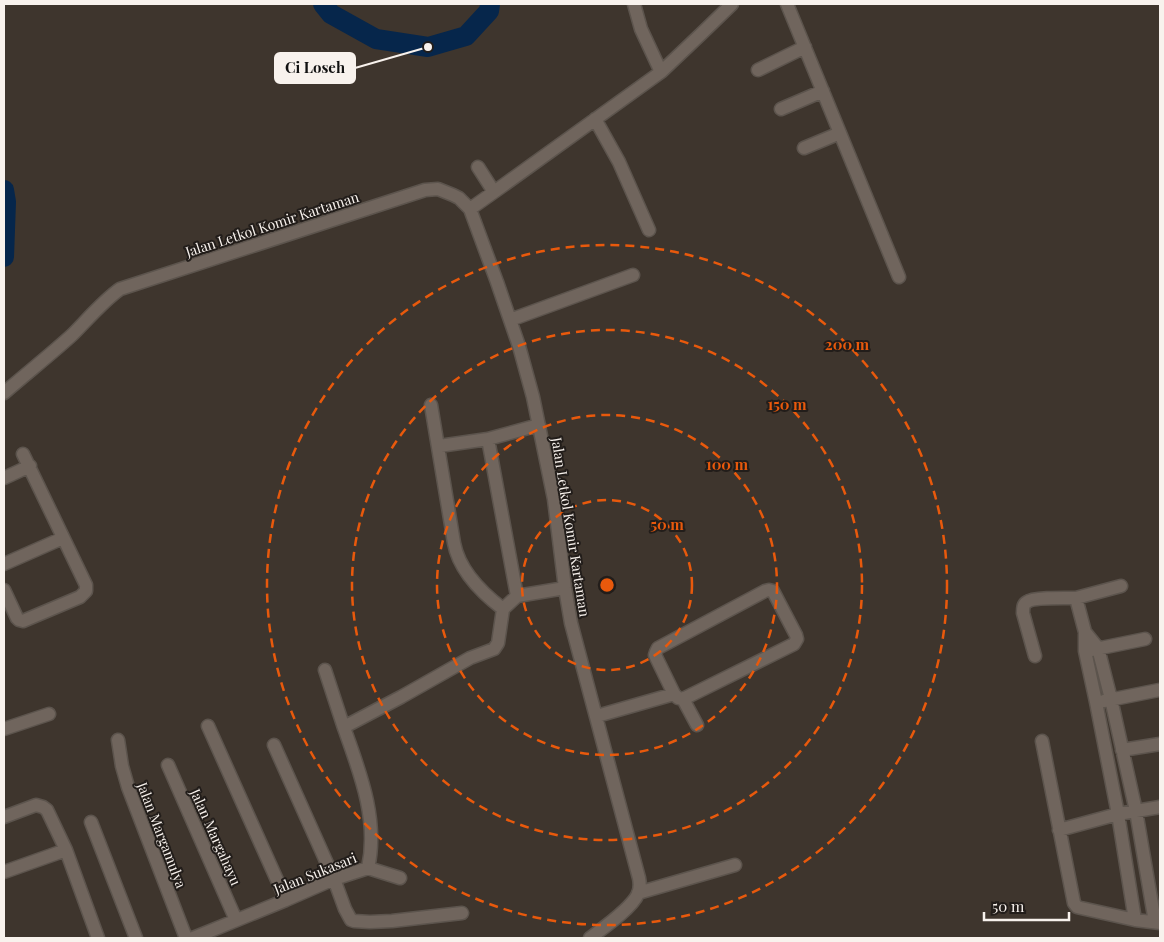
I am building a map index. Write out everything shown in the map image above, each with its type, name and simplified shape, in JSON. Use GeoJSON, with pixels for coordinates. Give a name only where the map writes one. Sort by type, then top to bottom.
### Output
{"type":"FeatureCollection","features":[{"type":"Feature","properties":{"kind":"street"},"geometry":{"type":"LineString","coordinates":[[634,4],[641,29],[661,72]]}},
{"type":"Feature","properties":{"kind":"street"},"geometry":{"type":"LineString","coordinates":[[470,209],[661,72],[732,4]]}},
{"type":"Feature","properties":{"kind":"street"},"geometry":{"type":"LineString","coordinates":[[787,4],[899,277]]}},
{"type":"Feature","properties":{"kind":"street"},"geometry":{"type":"LineString","coordinates":[[758,70],[805,47]]}},
{"type":"Feature","properties":{"kind":"street"},"geometry":{"type":"LineString","coordinates":[[781,109],[823,91]]}},
{"type":"Feature","properties":{"kind":"street"},"geometry":{"type":"LineString","coordinates":[[595,119],[619,162],[649,230]]}},
{"type":"Feature","properties":{"kind":"street"},"geometry":{"type":"LineString","coordinates":[[804,148],[840,133]]}},
{"type":"Feature","properties":{"kind":"street"},"geometry":{"type":"LineString","coordinates":[[478,167],[494,192]]}},
{"type":"Feature","properties":{"kind":"street","name":"Jalan Letkol Komir Kartaman"},"geometry":{"type":"LineString","coordinates":[[4,392],[41,362],[120,289],[425,190],[438,189],[459,198],[470,209],[510,320],[533,396],[554,499],[569,614],[638,872],[640,882],[638,893]]}},
{"type":"Feature","properties":{"kind":"street"},"geometry":{"type":"LineString","coordinates":[[510,320],[633,275]]}},
{"type":"Feature","properties":{"kind":"street"},"geometry":{"type":"LineString","coordinates":[[431,405],[457,554],[460,562],[474,580],[503,609]]}},
{"type":"Feature","properties":{"kind":"street"},"geometry":{"type":"LineString","coordinates":[[439,446],[488,439],[539,425]]}},
{"type":"Feature","properties":{"kind":"street"},"geometry":{"type":"LineString","coordinates":[[488,439],[517,596]]}},
{"type":"Feature","properties":{"kind":"street"},"geometry":{"type":"LineString","coordinates":[[4,590],[18,619],[23,621],[86,592],[86,586],[23,454]]}},
{"type":"Feature","properties":{"kind":"street"},"geometry":{"type":"LineString","coordinates":[[4,478],[30,466]]}},
{"type":"Feature","properties":{"kind":"street"},"geometry":{"type":"LineString","coordinates":[[4,564],[63,538]]}},
{"type":"Feature","properties":{"kind":"street"},"geometry":{"type":"LineString","coordinates":[[1035,656],[1023,613],[1025,604],[1030,600],[1076,598],[1121,586]]}},
{"type":"Feature","properties":{"kind":"street"},"geometry":{"type":"LineString","coordinates":[[344,727],[401,698],[470,658],[494,649],[498,643],[503,609],[517,596],[565,588]]}},
{"type":"Feature","properties":{"kind":"street"},"geometry":{"type":"LineString","coordinates":[[596,716],[678,697],[794,644],[797,639],[796,635],[773,591],[765,591],[658,648],[656,656],[678,697],[697,725]]}},
{"type":"Feature","properties":{"kind":"street"},"geometry":{"type":"LineString","coordinates":[[1076,598],[1086,632],[1085,651],[1118,814],[1135,920]]}},
{"type":"Feature","properties":{"kind":"street"},"geometry":{"type":"LineString","coordinates":[[1042,741],[1075,904],[1081,908],[1158,923],[1111,699],[1098,648],[1086,632]]}},
{"type":"Feature","properties":{"kind":"street"},"geometry":{"type":"LineString","coordinates":[[1085,651],[1145,639]]}},
{"type":"Feature","properties":{"kind":"street","name":"Jalan Sukasari"},"geometry":{"type":"LineString","coordinates":[[200,937],[334,879],[368,868],[371,846],[368,808],[364,788],[325,670]]}},
{"type":"Feature","properties":{"kind":"street"},"geometry":{"type":"LineString","coordinates":[[1096,702],[1159,690]]}},
{"type":"Feature","properties":{"kind":"street"},"geometry":{"type":"LineString","coordinates":[[4,729],[49,714]]}},
{"type":"Feature","properties":{"kind":"street"},"geometry":{"type":"LineString","coordinates":[[208,726],[286,900]]}},
{"type":"Feature","properties":{"kind":"street","name":"Jalan Margamulya"},"geometry":{"type":"LineString","coordinates":[[118,740],[128,787],[186,938]]}},
{"type":"Feature","properties":{"kind":"street"},"geometry":{"type":"LineString","coordinates":[[1122,750],[1160,744]]}},
{"type":"Feature","properties":{"kind":"street"},"geometry":{"type":"LineString","coordinates":[[274,745],[334,879],[348,917],[354,921],[370,922],[462,913]]}},
{"type":"Feature","properties":{"kind":"street","name":"Jalan Margahayu"},"geometry":{"type":"LineString","coordinates":[[168,766],[236,920]]}},
{"type":"Feature","properties":{"kind":"street"},"geometry":{"type":"LineString","coordinates":[[4,817],[38,805],[49,813],[66,850],[98,938]]}},
{"type":"Feature","properties":{"kind":"street"},"geometry":{"type":"LineString","coordinates":[[1059,830],[1118,814],[1160,806]]}},
{"type":"Feature","properties":{"kind":"street"},"geometry":{"type":"LineString","coordinates":[[91,822],[136,938]]}},
{"type":"Feature","properties":{"kind":"street"},"geometry":{"type":"LineString","coordinates":[[4,872],[66,850]]}},
{"type":"Feature","properties":{"kind":"street"},"geometry":{"type":"LineString","coordinates":[[590,938],[625,910],[638,893],[735,865]]}},
{"type":"Feature","properties":{"kind":"street"},"geometry":{"type":"LineString","coordinates":[[368,868],[400,878]]}},
{"type":"Feature","properties":{"kind":"waterway"},"geometry":{"type":"LineString","coordinates":[[323,4],[331,14],[376,39],[428,47],[466,36],[489,11],[490,4]]}},
{"type":"Feature","properties":{"kind":"waterway"},"geometry":{"type":"LineString","coordinates":[[4,190],[6,202],[4,257]]}},
{"type":"Feature","properties":{"kind":"place","name":"Ci Loseh"},"geometry":{"type":"Point","coordinates":[428,47]}}]}
